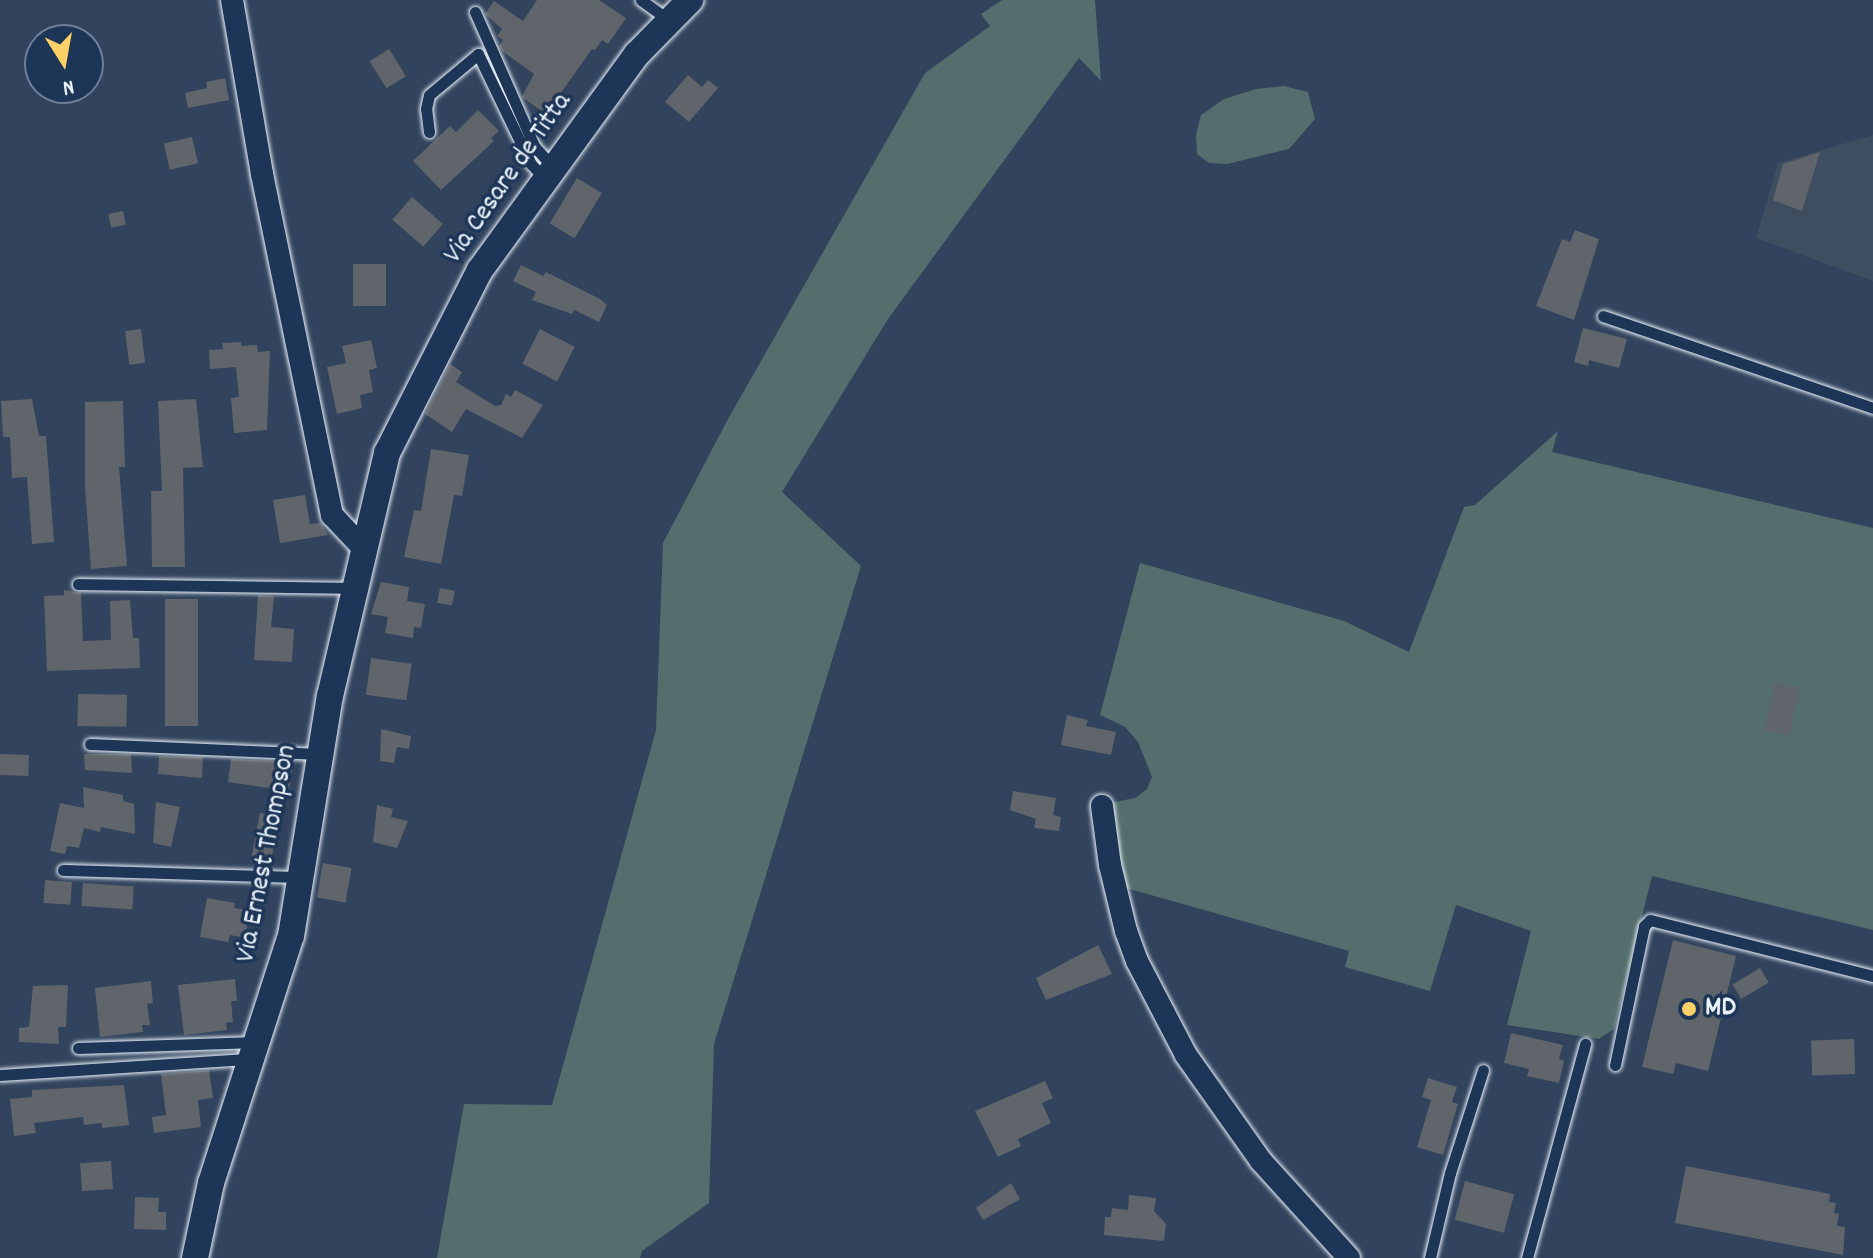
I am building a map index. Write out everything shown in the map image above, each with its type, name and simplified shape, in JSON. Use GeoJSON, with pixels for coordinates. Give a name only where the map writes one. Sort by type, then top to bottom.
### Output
{"type":"FeatureCollection","features":[{"type":"Feature","properties":{"kind":"street"},"geometry":{"type":"LineString","coordinates":[[232,0],[262,174],[332,515],[365,550]]}},
{"type":"Feature","properties":{"kind":"street","name":"Via Cesare de Titta"},"geometry":{"type":"LineString","coordinates":[[365,550],[387,453],[480,270],[637,54],[690,0]]}},
{"type":"Feature","properties":{"kind":"street","name":"Via Ernest Thompson"},"geometry":{"type":"LineString","coordinates":[[195,1258],[211,1183],[291,936],[321,754],[365,550]]}},
{"type":"Feature","properties":{"kind":"street"},"geometry":{"type":"LineString","coordinates":[[1102,806],[1110,865],[1126,931],[1137,961],[1186,1055],[1261,1161],[1349,1258]]}},
{"type":"Feature","properties":{"kind":"lane"},"geometry":{"type":"LineString","coordinates":[[641,0],[670,21]]}},
{"type":"Feature","properties":{"kind":"lane"},"geometry":{"type":"LineString","coordinates":[[475,12],[534,146],[550,174]]}},
{"type":"Feature","properties":{"kind":"lane"},"geometry":{"type":"LineString","coordinates":[[429,132],[426,109],[429,95],[478,54],[531,164],[550,174]]}},
{"type":"Feature","properties":{"kind":"lane"},"geometry":{"type":"LineString","coordinates":[[1603,316],[1873,408]]}},
{"type":"Feature","properties":{"kind":"lane"},"geometry":{"type":"LineString","coordinates":[[78,584],[356,588]]}},
{"type":"Feature","properties":{"kind":"lane"},"geometry":{"type":"LineString","coordinates":[[90,744],[321,754]]}},
{"type":"Feature","properties":{"kind":"lane"},"geometry":{"type":"LineString","coordinates":[[63,870],[301,877]]}},
{"type":"Feature","properties":{"kind":"lane"},"geometry":{"type":"LineString","coordinates":[[1615,1065],[1644,926],[1650,920],[1873,976]]}},
{"type":"Feature","properties":{"kind":"lane"},"geometry":{"type":"LineString","coordinates":[[1527,1258],[1585,1044]]}},
{"type":"Feature","properties":{"kind":"lane"},"geometry":{"type":"LineString","coordinates":[[78,1048],[254,1051]]}},
{"type":"Feature","properties":{"kind":"lane"},"geometry":{"type":"LineString","coordinates":[[0,1075],[254,1051]]}},
{"type":"Feature","properties":{"kind":"lane"},"geometry":{"type":"LineString","coordinates":[[1430,1258],[1450,1173],[1483,1070]]}},
{"type":"Feature","properties":{"kind":"shaded area"},"geometry":{"type":"Polygon","coordinates":[[[1873,135],[1873,281],[1756,238],[1778,163],[1873,135]]]}},
{"type":"Feature","properties":{"kind":"green space"},"geometry":{"type":"Polygon","coordinates":[[[1002,0],[1095,0],[1101,81],[1079,58],[888,319],[782,492],[861,566],[714,1044],[709,1203],[642,1251],[640,1258],[437,1258],[464,1104],[552,1105],[656,730],[663,543],[728,419],[925,73],[990,26],[981,14],[1002,0]]]}},
{"type":"Feature","properties":{"kind":"green space"},"geometry":{"type":"Polygon","coordinates":[[[1284,86],[1308,92],[1315,119],[1289,149],[1227,164],[1209,163],[1197,154],[1196,135],[1201,115],[1224,99],[1256,89],[1284,86]]]}},
{"type":"Feature","properties":{"kind":"green space"},"geometry":{"type":"Polygon","coordinates":[[[1558,431],[1552,452],[1873,528],[1873,930],[1652,876],[1614,1029],[1599,1039],[1507,1025],[1531,931],[1456,905],[1430,991],[1345,967],[1349,951],[1119,886],[1110,803],[1135,798],[1147,789],[1152,777],[1138,742],[1125,727],[1100,715],[1140,563],[1344,621],[1409,652],[1464,507],[1475,505],[1558,431]]]}},
{"type":"Feature","properties":{"kind":"building"},"geometry":{"type":"Polygon","coordinates":[[[537,0],[599,0],[626,18],[608,44],[602,40],[595,50],[592,49],[546,114],[522,97],[534,74],[502,51],[499,46],[503,40],[497,36],[502,29],[485,14],[494,1],[523,21],[537,0]]]}},
{"type":"Feature","properties":{"kind":"building"},"geometry":{"type":"Polygon","coordinates":[[[389,49],[406,76],[386,88],[369,61],[389,49]]]}},
{"type":"Feature","properties":{"kind":"building"},"geometry":{"type":"Polygon","coordinates":[[[688,75],[702,87],[708,80],[718,88],[689,122],[665,102],[688,75]]]}},
{"type":"Feature","properties":{"kind":"building"},"geometry":{"type":"Polygon","coordinates":[[[225,78],[229,100],[188,108],[185,93],[207,88],[206,82],[225,78]]]}},
{"type":"Feature","properties":{"kind":"building"},"geometry":{"type":"Polygon","coordinates":[[[478,110],[499,131],[491,138],[494,141],[441,190],[413,161],[450,126],[456,132],[478,110]]]}},
{"type":"Feature","properties":{"kind":"building"},"geometry":{"type":"Polygon","coordinates":[[[192,137],[198,163],[170,170],[164,144],[192,137]]]}},
{"type":"Feature","properties":{"kind":"building"},"geometry":{"type":"Polygon","coordinates":[[[1820,152],[1802,211],[1773,200],[1783,164],[1820,152]]]}},
{"type":"Feature","properties":{"kind":"building"},"geometry":{"type":"Polygon","coordinates":[[[577,178],[602,193],[575,238],[550,223],[577,178]]]}},
{"type":"Feature","properties":{"kind":"building"},"geometry":{"type":"Polygon","coordinates":[[[412,197],[443,224],[423,247],[392,220],[412,197]]]}},
{"type":"Feature","properties":{"kind":"building"},"geometry":{"type":"Polygon","coordinates":[[[123,211],[126,225],[111,228],[108,214],[123,211]]]}},
{"type":"Feature","properties":{"kind":"building"},"geometry":{"type":"Polygon","coordinates":[[[1575,230],[1599,239],[1574,320],[1536,306],[1562,239],[1570,242],[1575,230]]]}},
{"type":"Feature","properties":{"kind":"building"},"geometry":{"type":"Polygon","coordinates":[[[353,264],[386,264],[386,306],[353,306],[353,264]]]}},
{"type":"Feature","properties":{"kind":"building"},"geometry":{"type":"Polygon","coordinates":[[[521,265],[543,276],[546,272],[600,299],[607,305],[599,322],[574,310],[572,314],[532,300],[536,292],[513,281],[521,265]]]}},
{"type":"Feature","properties":{"kind":"building"},"geometry":{"type":"Polygon","coordinates":[[[1583,328],[1627,339],[1619,368],[1589,360],[1588,366],[1574,362],[1583,328]]]}},
{"type":"Feature","properties":{"kind":"building"},"geometry":{"type":"Polygon","coordinates":[[[141,329],[145,363],[129,365],[125,331],[141,329]]]}},
{"type":"Feature","properties":{"kind":"building"},"geometry":{"type":"Polygon","coordinates":[[[540,329],[575,347],[557,381],[522,364],[540,329]]]}},
{"type":"Feature","properties":{"kind":"building"},"geometry":{"type":"Polygon","coordinates":[[[371,340],[377,368],[369,370],[373,392],[360,395],[362,408],[337,414],[327,367],[346,363],[342,346],[371,340]]]}},
{"type":"Feature","properties":{"kind":"building"},"geometry":{"type":"Polygon","coordinates":[[[241,342],[241,346],[257,345],[258,352],[270,351],[267,430],[234,433],[231,398],[239,397],[236,367],[210,369],[209,350],[223,349],[222,343],[241,342]]]}},
{"type":"Feature","properties":{"kind":"building"},"geometry":{"type":"Polygon","coordinates":[[[450,364],[462,372],[456,382],[495,406],[501,405],[506,394],[511,397],[515,390],[543,405],[522,438],[466,409],[452,432],[425,414],[450,364]]]}},
{"type":"Feature","properties":{"kind":"building"},"geometry":{"type":"Polygon","coordinates":[[[32,399],[39,436],[46,436],[54,542],[32,544],[27,477],[12,478],[10,437],[3,437],[1,401],[32,399]]]}},
{"type":"Feature","properties":{"kind":"building"},"geometry":{"type":"Polygon","coordinates":[[[196,399],[203,467],[183,468],[185,567],[152,567],[151,491],[162,491],[158,401],[196,399]]]}},
{"type":"Feature","properties":{"kind":"building"},"geometry":{"type":"Polygon","coordinates":[[[123,401],[125,467],[119,467],[127,566],[91,569],[85,488],[85,402],[123,401]]]}},
{"type":"Feature","properties":{"kind":"building"},"geometry":{"type":"Polygon","coordinates":[[[431,449],[469,455],[462,496],[454,495],[441,564],[404,557],[414,510],[421,511],[431,449]]]}},
{"type":"Feature","properties":{"kind":"building"},"geometry":{"type":"Polygon","coordinates":[[[305,495],[310,524],[321,523],[328,535],[280,543],[273,500],[305,495]]]}},
{"type":"Feature","properties":{"kind":"building"},"geometry":{"type":"Polygon","coordinates":[[[381,582],[409,587],[407,601],[425,604],[421,628],[414,627],[413,638],[385,633],[388,617],[371,614],[381,582]]]}},
{"type":"Feature","properties":{"kind":"building"},"geometry":{"type":"Polygon","coordinates":[[[440,588],[455,591],[452,606],[437,603],[440,588]]]}},
{"type":"Feature","properties":{"kind":"building"},"geometry":{"type":"Polygon","coordinates":[[[64,590],[81,593],[83,641],[111,640],[110,601],[130,600],[133,638],[139,638],[140,668],[47,671],[44,596],[64,595],[64,590]]]}},
{"type":"Feature","properties":{"kind":"building"},"geometry":{"type":"Polygon","coordinates":[[[258,595],[274,596],[271,627],[294,629],[292,662],[254,660],[258,595]]]}},
{"type":"Feature","properties":{"kind":"building"},"geometry":{"type":"Polygon","coordinates":[[[165,599],[198,599],[198,726],[165,726],[165,599]]]}},
{"type":"Feature","properties":{"kind":"building"},"geometry":{"type":"Polygon","coordinates":[[[371,658],[412,664],[406,700],[366,695],[371,658]]]}},
{"type":"Feature","properties":{"kind":"building"},"geometry":{"type":"Polygon","coordinates":[[[1775,682],[1800,688],[1789,736],[1764,730],[1775,682]]]}},
{"type":"Feature","properties":{"kind":"building"},"geometry":{"type":"Polygon","coordinates":[[[78,694],[127,695],[126,727],[77,726],[78,694]]]}},
{"type":"Feature","properties":{"kind":"building"},"geometry":{"type":"Polygon","coordinates":[[[1067,715],[1088,720],[1086,726],[1116,732],[1111,755],[1061,745],[1067,715]]]}},
{"type":"Feature","properties":{"kind":"building"},"geometry":{"type":"Polygon","coordinates":[[[381,729],[411,736],[409,749],[397,747],[394,763],[380,761],[381,729]]]}},
{"type":"Feature","properties":{"kind":"building"},"geometry":{"type":"Polygon","coordinates":[[[0,754],[29,755],[28,776],[0,775],[0,754]]]}},
{"type":"Feature","properties":{"kind":"building"},"geometry":{"type":"Polygon","coordinates":[[[84,754],[131,754],[132,773],[85,770],[84,754]]]}},
{"type":"Feature","properties":{"kind":"building"},"geometry":{"type":"Polygon","coordinates":[[[159,756],[203,757],[202,778],[158,774],[159,756]]]}},
{"type":"Feature","properties":{"kind":"building"},"geometry":{"type":"Polygon","coordinates":[[[231,759],[293,762],[289,791],[228,782],[231,759]]]}},
{"type":"Feature","properties":{"kind":"building"},"geometry":{"type":"Polygon","coordinates":[[[83,787],[123,795],[123,801],[134,804],[135,834],[101,827],[100,832],[84,828],[79,848],[67,846],[65,854],[50,851],[60,803],[84,808],[83,787]]]}},
{"type":"Feature","properties":{"kind":"building"},"geometry":{"type":"Polygon","coordinates":[[[1013,791],[1056,798],[1053,815],[1061,817],[1059,831],[1034,828],[1036,819],[1010,810],[1013,791]]]}},
{"type":"Feature","properties":{"kind":"building"},"geometry":{"type":"Polygon","coordinates":[[[156,802],[180,807],[171,847],[153,843],[156,802]]]}},
{"type":"Feature","properties":{"kind":"building"},"geometry":{"type":"Polygon","coordinates":[[[377,805],[393,809],[391,817],[408,821],[397,848],[373,842],[377,805]]]}},
{"type":"Feature","properties":{"kind":"building"},"geometry":{"type":"Polygon","coordinates":[[[260,813],[280,817],[270,866],[250,862],[260,813]]]}},
{"type":"Feature","properties":{"kind":"building"},"geometry":{"type":"Polygon","coordinates":[[[323,863],[352,868],[345,903],[317,897],[323,863]]]}},
{"type":"Feature","properties":{"kind":"building"},"geometry":{"type":"Polygon","coordinates":[[[45,880],[72,882],[70,905],[43,903],[45,880]]]}},
{"type":"Feature","properties":{"kind":"building"},"geometry":{"type":"Polygon","coordinates":[[[83,883],[134,887],[132,910],[81,906],[83,883]]]}},
{"type":"Feature","properties":{"kind":"building"},"geometry":{"type":"Polygon","coordinates":[[[207,898],[235,903],[234,908],[250,910],[245,938],[230,935],[228,942],[200,937],[207,898]]]}},
{"type":"Feature","properties":{"kind":"building","name":"MD"},"geometry":{"type":"Polygon","coordinates":[[[1673,940],[1736,956],[1708,1071],[1676,1063],[1673,1074],[1642,1067],[1673,940]]]}},
{"type":"Feature","properties":{"kind":"building"},"geometry":{"type":"Polygon","coordinates":[[[1098,945],[1112,974],[1046,1000],[1036,978],[1098,945]]]}},
{"type":"Feature","properties":{"kind":"building"},"geometry":{"type":"Polygon","coordinates":[[[1760,968],[1769,983],[1741,999],[1733,984],[1760,968]]]}},
{"type":"Feature","properties":{"kind":"building"},"geometry":{"type":"Polygon","coordinates":[[[235,979],[237,1001],[231,1001],[233,1022],[226,1023],[227,1030],[184,1035],[178,985],[235,979]]]}},
{"type":"Feature","properties":{"kind":"building"},"geometry":{"type":"Polygon","coordinates":[[[151,981],[153,1003],[147,1004],[150,1025],[142,1025],[143,1032],[100,1037],[95,988],[151,981]]]}},
{"type":"Feature","properties":{"kind":"building"},"geometry":{"type":"Polygon","coordinates":[[[68,985],[66,1027],[58,1027],[59,1044],[19,1042],[19,1028],[29,1027],[33,986],[68,985]]]}},
{"type":"Feature","properties":{"kind":"building"},"geometry":{"type":"Polygon","coordinates":[[[1511,1033],[1563,1045],[1559,1059],[1564,1061],[1559,1083],[1527,1076],[1529,1069],[1504,1063],[1511,1033]]]}},
{"type":"Feature","properties":{"kind":"building"},"geometry":{"type":"Polygon","coordinates":[[[1854,1039],[1855,1074],[1812,1075],[1811,1041],[1854,1039]]]}},
{"type":"Feature","properties":{"kind":"building"},"geometry":{"type":"Polygon","coordinates":[[[209,1070],[213,1098],[198,1100],[201,1127],[154,1133],[152,1117],[166,1115],[161,1074],[209,1070]]]}},
{"type":"Feature","properties":{"kind":"building"},"geometry":{"type":"Polygon","coordinates":[[[1428,1078],[1457,1087],[1452,1102],[1458,1104],[1443,1155],[1417,1147],[1431,1100],[1422,1097],[1428,1078]]]}},
{"type":"Feature","properties":{"kind":"building"},"geometry":{"type":"Polygon","coordinates":[[[1045,1081],[1053,1098],[1042,1103],[1051,1123],[1018,1139],[1021,1146],[998,1157],[975,1111],[1045,1081]]]}},
{"type":"Feature","properties":{"kind":"building"},"geometry":{"type":"Polygon","coordinates":[[[124,1085],[129,1125],[102,1128],[102,1123],[84,1125],[83,1117],[34,1123],[36,1133],[14,1136],[10,1099],[32,1097],[32,1090],[124,1085]]]}},
{"type":"Feature","properties":{"kind":"building"},"geometry":{"type":"Polygon","coordinates":[[[111,1161],[113,1189],[82,1191],[80,1163],[111,1161]]]}},
{"type":"Feature","properties":{"kind":"building"},"geometry":{"type":"Polygon","coordinates":[[[1686,1166],[1830,1194],[1829,1202],[1836,1203],[1834,1213],[1839,1214],[1837,1226],[1845,1227],[1843,1255],[1675,1223],[1686,1166]]]}},
{"type":"Feature","properties":{"kind":"building"},"geometry":{"type":"Polygon","coordinates":[[[1465,1181],[1514,1194],[1504,1233],[1455,1220],[1465,1181]]]}},
{"type":"Feature","properties":{"kind":"building"},"geometry":{"type":"Polygon","coordinates":[[[1011,1183],[1020,1199],[983,1220],[976,1208],[1011,1183]]]}},
{"type":"Feature","properties":{"kind":"building"},"geometry":{"type":"Polygon","coordinates":[[[1129,1195],[1156,1198],[1154,1211],[1166,1224],[1164,1241],[1104,1235],[1105,1217],[1111,1217],[1112,1208],[1128,1210],[1129,1195]]]}},
{"type":"Feature","properties":{"kind":"building"},"geometry":{"type":"Polygon","coordinates":[[[135,1197],[159,1198],[158,1212],[166,1212],[166,1230],[134,1229],[135,1197]]]}},
{"type":"Feature","properties":{"kind":"place","name":"MD"},"geometry":{"type":"Point","coordinates":[1689,1009]}}]}
